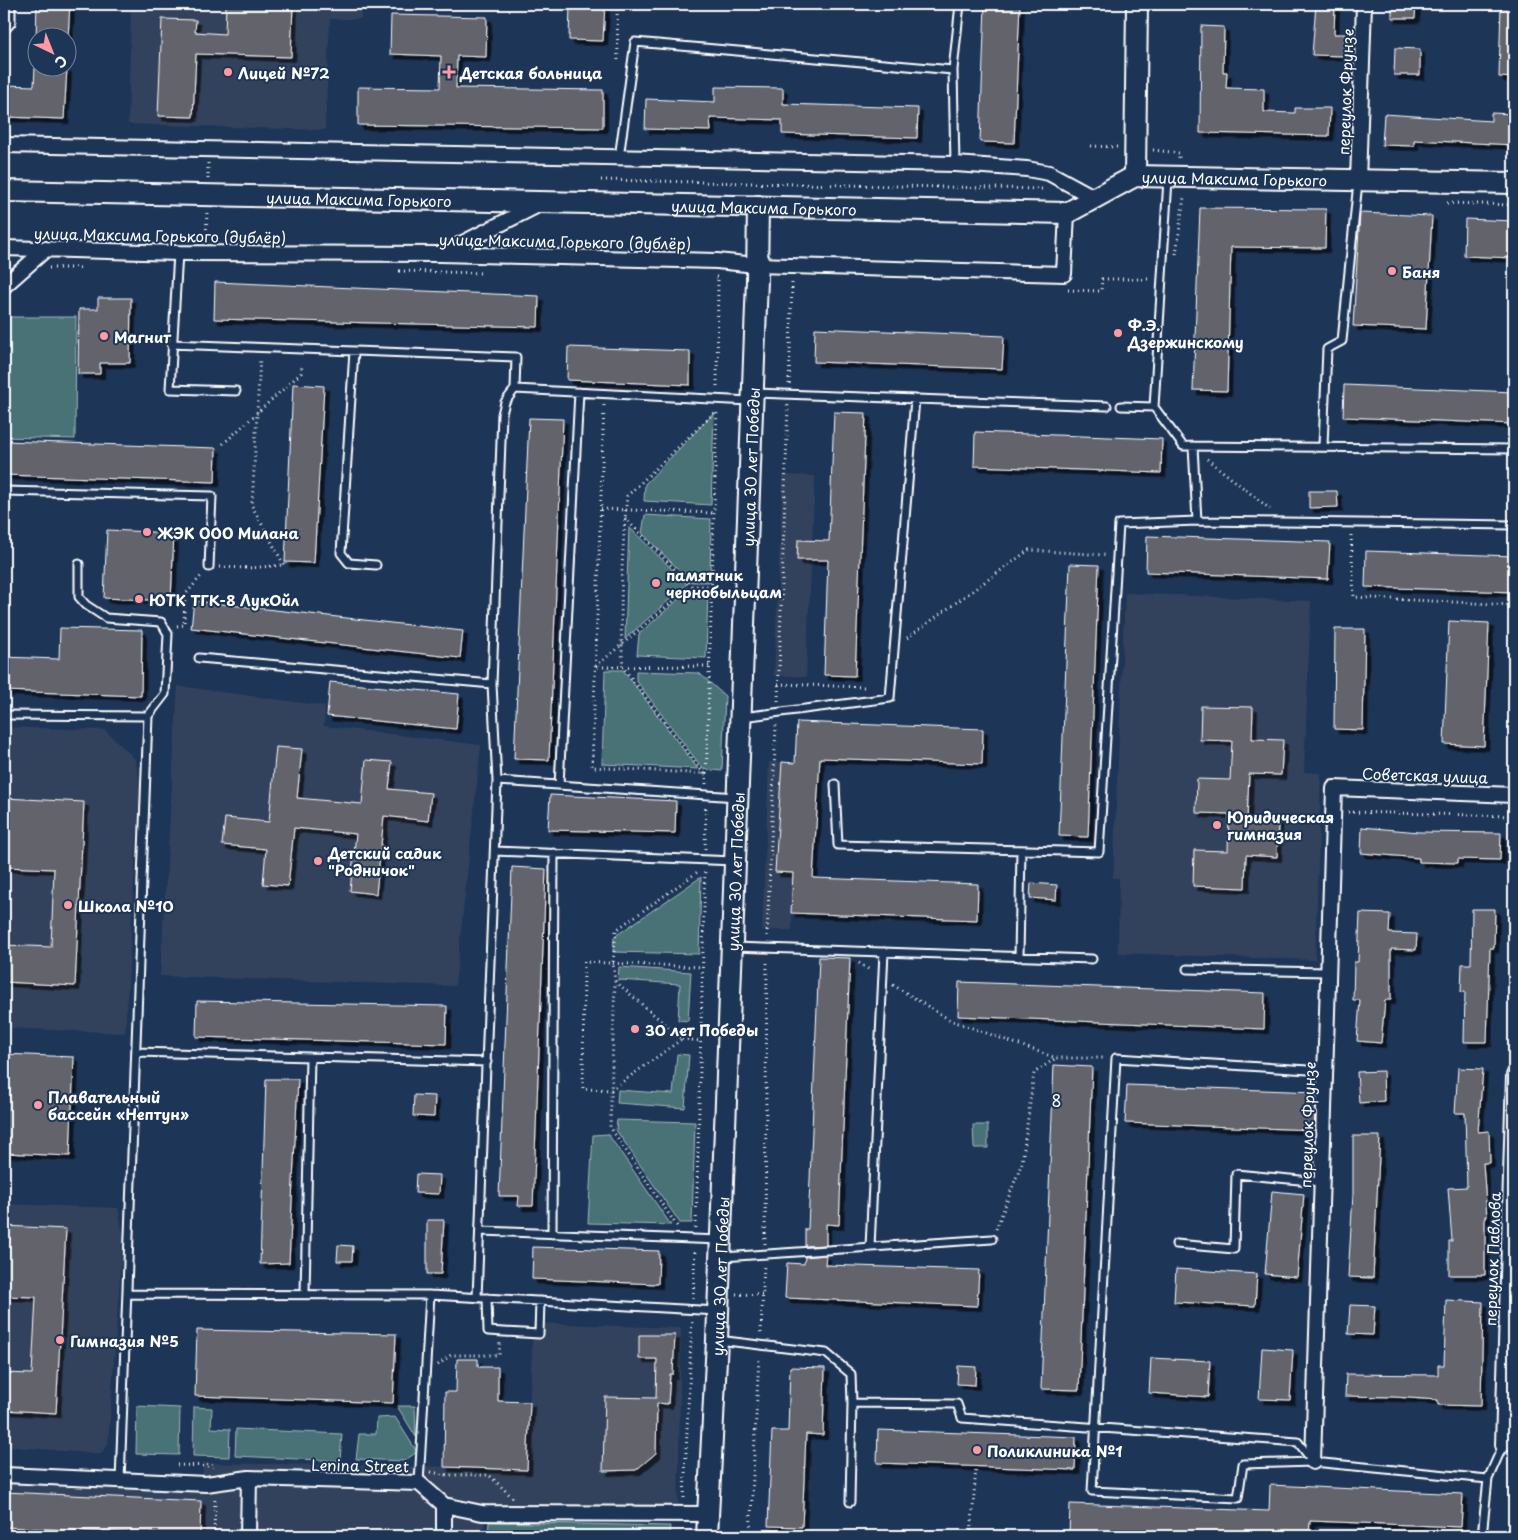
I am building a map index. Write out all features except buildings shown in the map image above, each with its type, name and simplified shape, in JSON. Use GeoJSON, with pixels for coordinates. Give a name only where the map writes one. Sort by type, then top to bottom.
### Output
{"type":"FeatureCollection","features":[{"type":"Feature","properties":{"kind":"street"},"geometry":{"type":"LineString","coordinates":[[1135,176],[1137,4]]}},
{"type":"Feature","properties":{"kind":"street","name":"переулок Фрунзе"},"geometry":{"type":"LineString","coordinates":[[1358,182],[1364,4]]}},
{"type":"Feature","properties":{"kind":"street"},"geometry":{"type":"LineString","coordinates":[[4,145],[955,164],[1027,169],[1049,173],[1094,198]]}},
{"type":"Feature","properties":{"kind":"street","name":"улица Максима Горького"},"geometry":{"type":"LineString","coordinates":[[4,191],[1067,213],[1135,176],[1358,182],[1514,183]]}},
{"type":"Feature","properties":{"kind":"street"},"geometry":{"type":"LineString","coordinates":[[440,254],[546,202]]}},
{"type":"Feature","properties":{"kind":"street","name":"улица 30 лет Победы"},"geometry":{"type":"LineString","coordinates":[[707,1536],[717,1340],[758,206]]}},
{"type":"Feature","properties":{"kind":"street","name":"улица Максима Горького (дублёр)"},"geometry":{"type":"LineString","coordinates":[[4,248],[178,253],[440,254],[717,261],[756,265],[1064,274],[1067,213]]}},
{"type":"Feature","properties":{"kind":"street"},"geometry":{"type":"LineString","coordinates":[[4,286],[46,249]]}},
{"type":"Feature","properties":{"kind":"street","name":"переулок Фрунзе"},"geometry":{"type":"LineString","coordinates":[[1313,1462],[1334,788]]}},
{"type":"Feature","properties":{"kind":"street","name":"Советская улица"},"geometry":{"type":"LineString","coordinates":[[1334,788],[1514,795]]}},
{"type":"Feature","properties":{"kind":"street","name":"переулок Павлова"},"geometry":{"type":"LineString","coordinates":[[1507,1445],[1514,1075]]}},
{"type":"Feature","properties":{"kind":"street"},"geometry":{"type":"LineString","coordinates":[[1507,1445],[1514,1087]]}},
{"type":"Feature","properties":{"kind":"street","name":"Lenina Street"},"geometry":{"type":"LineString","coordinates":[[4,1475],[206,1484],[249,1478],[419,1483],[444,1505],[482,1513],[708,1514]]}},
{"type":"Feature","properties":{"kind":"street"},"geometry":{"type":"LineString","coordinates":[[248,1536],[249,1478]]}},
{"type":"Feature","properties":{"kind":"street"},"geometry":{"type":"LineString","coordinates":[[444,1505],[444,1536]]}},
{"type":"Feature","properties":{"kind":"lane"},"geometry":{"type":"LineString","coordinates":[[4,31],[11,23],[11,4]]}},
{"type":"Feature","properties":{"kind":"lane"},"geometry":{"type":"LineString","coordinates":[[955,164],[953,70],[960,4]]}},
{"type":"Feature","properties":{"kind":"lane"},"geometry":{"type":"LineString","coordinates":[[620,158],[635,42],[953,70]]}},
{"type":"Feature","properties":{"kind":"lane"},"geometry":{"type":"LineString","coordinates":[[1168,176],[1154,407],[1183,446],[1514,449]]}},
{"type":"Feature","properties":{"kind":"lane"},"geometry":{"type":"LineString","coordinates":[[1323,446],[1327,349],[1342,341],[1358,182]]}},
{"type":"Feature","properties":{"kind":"lane"},"geometry":{"type":"LineString","coordinates":[[178,253],[171,344],[170,389],[236,391]]}},
{"type":"Feature","properties":{"kind":"lane"},"geometry":{"type":"LineString","coordinates":[[171,344],[516,357],[515,389],[505,402],[502,414],[492,684],[497,781],[477,1298]]}},
{"type":"Feature","properties":{"kind":"lane"},"geometry":{"type":"LineString","coordinates":[[354,351],[340,553],[349,563],[376,565]]}},
{"type":"Feature","properties":{"kind":"lane"},"geometry":{"type":"LineString","coordinates":[[515,389],[717,400],[789,395],[1107,406]]}},
{"type":"Feature","properties":{"kind":"lane"},"geometry":{"type":"LineString","coordinates":[[559,785],[579,392]]}},
{"type":"Feature","properties":{"kind":"lane"},"geometry":{"type":"LineString","coordinates":[[740,717],[890,698],[915,399]]}},
{"type":"Feature","properties":{"kind":"lane"},"geometry":{"type":"LineString","coordinates":[[1121,406],[1154,407]]}},
{"type":"Feature","properties":{"kind":"lane"},"geometry":{"type":"LineString","coordinates":[[1193,446],[1197,521]]}},
{"type":"Feature","properties":{"kind":"lane"},"geometry":{"type":"LineString","coordinates":[[4,491],[212,496],[209,567]]}},
{"type":"Feature","properties":{"kind":"lane"},"geometry":{"type":"LineString","coordinates":[[835,784],[838,845],[1099,852],[1119,524],[1197,521],[1514,525]]}},
{"type":"Feature","properties":{"kind":"lane"},"geometry":{"type":"LineString","coordinates":[[79,564],[79,597],[86,605],[106,618],[161,622],[168,634],[165,694],[148,716],[120,1481]]}},
{"type":"Feature","properties":{"kind":"lane"},"geometry":{"type":"LineString","coordinates":[[199,658],[492,684]]}},
{"type":"Feature","properties":{"kind":"lane"},"geometry":{"type":"LineString","coordinates":[[4,715],[148,716]]}},
{"type":"Feature","properties":{"kind":"lane"},"geometry":{"type":"LineString","coordinates":[[497,781],[737,797]]}},
{"type":"Feature","properties":{"kind":"lane"},"geometry":{"type":"LineString","coordinates":[[1019,957],[1021,850]]}},
{"type":"Feature","properties":{"kind":"lane"},"geometry":{"type":"LineString","coordinates":[[495,851],[735,860]]}},
{"type":"Feature","properties":{"kind":"lane"},"geometry":{"type":"LineString","coordinates":[[552,1234],[554,854]]}},
{"type":"Feature","properties":{"kind":"lane"},"geometry":{"type":"LineString","coordinates":[[732,947],[1092,959]]}},
{"type":"Feature","properties":{"kind":"lane"},"geometry":{"type":"LineString","coordinates":[[870,1247],[884,952]]}},
{"type":"Feature","properties":{"kind":"lane"},"geometry":{"type":"LineString","coordinates":[[1187,969],[1328,972]]}},
{"type":"Feature","properties":{"kind":"lane"},"geometry":{"type":"LineString","coordinates":[[137,1052],[487,1062]]}},
{"type":"Feature","properties":{"kind":"lane"},"geometry":{"type":"LineString","coordinates":[[305,1293],[310,1057]]}},
{"type":"Feature","properties":{"kind":"lane"},"geometry":{"type":"LineString","coordinates":[[1325,1071],[1116,1058],[1092,1491],[1238,1498],[1243,1464],[1313,1462],[1488,1479]]}},
{"type":"Feature","properties":{"kind":"lane"},"geometry":{"type":"LineString","coordinates":[[1176,1244],[1234,1249],[1236,1174],[1321,1182]]}},
{"type":"Feature","properties":{"kind":"lane"},"geometry":{"type":"LineString","coordinates":[[481,1231],[695,1239],[720,1249],[765,1254],[992,1239]]}},
{"type":"Feature","properties":{"kind":"lane"},"geometry":{"type":"LineString","coordinates":[[128,1294],[305,1293],[430,1295],[718,1310]]}},
{"type":"Feature","properties":{"kind":"lane"},"geometry":{"type":"LineString","coordinates":[[419,1483],[430,1295]]}},
{"type":"Feature","properties":{"kind":"lane"},"geometry":{"type":"LineString","coordinates":[[488,1298],[488,1331],[539,1334],[540,1301]]}},
{"type":"Feature","properties":{"kind":"lane"},"geometry":{"type":"LineString","coordinates":[[717,1340],[826,1353],[851,1374],[850,1502]]}},
{"type":"Feature","properties":{"kind":"lane"},"geometry":{"type":"LineString","coordinates":[[852,1403],[957,1404],[962,1418],[1298,1442],[1313,1462]]}},
{"type":"Feature","properties":{"kind":"lane"},"geometry":{"type":"LineString","coordinates":[[1482,1536],[1488,1479],[1507,1445]]}},
{"type":"Feature","properties":{"kind":"path"},"geometry":{"type":"LineString","coordinates":[[601,180],[1060,190],[1070,184]]}},
{"type":"Feature","properties":{"kind":"path"},"geometry":{"type":"LineString","coordinates":[[1062,290],[1101,291],[1102,279],[1162,278],[1178,251],[1184,197]]}},
{"type":"Feature","properties":{"kind":"path"},"geometry":{"type":"LineString","coordinates":[[705,860],[705,774],[717,410],[718,277]]}},
{"type":"Feature","properties":{"kind":"path"},"geometry":{"type":"LineString","coordinates":[[750,1536],[765,1254],[767,948],[792,283],[802,283]]}},
{"type":"Feature","properties":{"kind":"path"},"geometry":{"type":"LineString","coordinates":[[165,627],[184,625],[184,595],[209,567],[249,568],[284,565],[252,506],[260,348]]}},
{"type":"Feature","properties":{"kind":"path"},"geometry":{"type":"LineString","coordinates":[[223,444],[301,373],[302,366]]}},
{"type":"Feature","properties":{"kind":"path"},"geometry":{"type":"LineString","coordinates":[[605,394],[592,767],[705,774]]}},
{"type":"Feature","properties":{"kind":"path"},"geometry":{"type":"LineString","coordinates":[[705,774],[623,667],[625,518],[627,496],[717,410]]}},
{"type":"Feature","properties":{"kind":"path"},"geometry":{"type":"LineString","coordinates":[[1204,446],[1208,461],[1273,511]]}},
{"type":"Feature","properties":{"kind":"path"},"geometry":{"type":"LineString","coordinates":[[600,509],[714,514]]}},
{"type":"Feature","properties":{"kind":"path"},"geometry":{"type":"LineString","coordinates":[[625,518],[691,586]]}},
{"type":"Feature","properties":{"kind":"path"},"geometry":{"type":"LineString","coordinates":[[1350,523],[1354,596],[1514,605]]}},
{"type":"Feature","properties":{"kind":"path"},"geometry":{"type":"LineString","coordinates":[[894,647],[1029,550],[1117,555]]}},
{"type":"Feature","properties":{"kind":"path"},"geometry":{"type":"LineString","coordinates":[[596,667],[691,586],[712,586]]}},
{"type":"Feature","properties":{"kind":"path"},"geometry":{"type":"LineString","coordinates":[[596,667],[710,666]]}},
{"type":"Feature","properties":{"kind":"path"},"geometry":{"type":"LineString","coordinates":[[778,684],[871,688]]}},
{"type":"Feature","properties":{"kind":"path"},"geometry":{"type":"LineString","coordinates":[[1345,812],[1514,816]]}},
{"type":"Feature","properties":{"kind":"path"},"geometry":{"type":"LineString","coordinates":[[705,866],[703,967],[696,1230],[678,1228],[610,1126],[615,981],[613,963],[616,930],[705,866]]}},
{"type":"Feature","properties":{"kind":"path"},"geometry":{"type":"LineString","coordinates":[[839,951],[950,1020],[1056,1058],[1116,1058]]}},
{"type":"Feature","properties":{"kind":"path"},"geometry":{"type":"LineString","coordinates":[[682,1039],[611,1090],[583,1090],[584,962],[703,967]]}},
{"type":"Feature","properties":{"kind":"path"},"geometry":{"type":"LineString","coordinates":[[615,981],[682,1039],[700,1041]]}},
{"type":"Feature","properties":{"kind":"path"},"geometry":{"type":"LineString","coordinates":[[992,1239],[1022,1162],[1034,1073],[1056,1058]]}},
{"type":"Feature","properties":{"kind":"path"},"geometry":{"type":"LineString","coordinates":[[683,1514],[695,1239]]}},
{"type":"Feature","properties":{"kind":"path"},"geometry":{"type":"LineString","coordinates":[[436,1366],[451,1355],[500,1355],[500,1335],[520,1338],[524,1333]]}},
{"type":"Feature","properties":{"kind":"path"},"geometry":{"type":"LineString","coordinates":[[434,1463],[434,1472]]}},
{"type":"Feature","properties":{"kind":"path"},"geometry":{"type":"LineString","coordinates":[[971,1536],[976,1467]]}},
{"type":"Feature","properties":{"kind":"shaded area","name":"Лицей №72"},"geometry":{"type":"Polygon","coordinates":[[[136,4],[361,4],[361,19],[330,19],[325,130],[128,124],[131,9],[136,4]]]}},
{"type":"Feature","properties":{"kind":"shaded area"},"geometry":{"type":"Polygon","coordinates":[[[783,475],[815,476],[806,677],[774,675],[783,475]]]}},
{"type":"Feature","properties":{"kind":"shaded area","name":"Юридическая гимназия"},"geometry":{"type":"Polygon","coordinates":[[[1125,593],[1311,601],[1304,772],[1321,773],[1315,960],[1118,953],[1119,878],[1113,878],[1125,593]]]}},
{"type":"Feature","properties":{"kind":"shaded area","name":"Детский садик \"Родничок\""},"geometry":{"type":"Polygon","coordinates":[[[178,686],[325,706],[324,726],[481,745],[455,986],[160,976],[178,686]]]}},
{"type":"Feature","properties":{"kind":"shaded area","name":"Школа №10"},"geometry":{"type":"Polygon","coordinates":[[[4,727],[105,730],[135,759],[140,782],[125,1033],[4,1028],[4,727]]]}},
{"type":"Feature","properties":{"kind":"shaded area"},"geometry":{"type":"Polygon","coordinates":[[[769,762],[782,762],[775,872],[792,873],[792,930],[762,930],[769,762]]]}},
{"type":"Feature","properties":{"kind":"shaded area","name":"Гимназия №5"},"geometry":{"type":"Polygon","coordinates":[[[4,1204],[118,1208],[123,1235],[108,1445],[100,1454],[4,1446],[4,1204]]]}},
{"type":"Feature","properties":{"kind":"shaded area"},"geometry":{"type":"Polygon","coordinates":[[[533,1323],[681,1328],[678,1519],[485,1515],[484,1536],[200,1536],[201,1501],[4,1492],[4,1478],[202,1487],[203,1463],[527,1468],[533,1323]]]}},
{"type":"Feature","properties":{"kind":"green space"},"geometry":{"type":"Polygon","coordinates":[[[7,317],[76,317],[75,439],[4,437],[4,321],[7,317]]]}},
{"type":"Feature","properties":{"kind":"green space"},"geometry":{"type":"Polygon","coordinates":[[[714,413],[711,505],[644,501],[645,484],[714,413]]]}},
{"type":"Feature","properties":{"kind":"green space"},"geometry":{"type":"Polygon","coordinates":[[[645,515],[711,519],[710,582],[691,582],[642,533],[645,515]]]}},
{"type":"Feature","properties":{"kind":"green space"},"geometry":{"type":"Polygon","coordinates":[[[629,527],[687,584],[625,639],[629,527]]]}},
{"type":"Feature","properties":{"kind":"green space"},"geometry":{"type":"Polygon","coordinates":[[[688,591],[708,591],[706,658],[637,655],[639,634],[688,591]]]}},
{"type":"Feature","properties":{"kind":"green space"},"geometry":{"type":"Polygon","coordinates":[[[605,670],[623,670],[698,769],[602,764],[605,670]]]}},
{"type":"Feature","properties":{"kind":"green space"},"geometry":{"type":"Polygon","coordinates":[[[636,671],[699,673],[725,696],[722,771],[703,769],[636,680],[636,671]]]}},
{"type":"Feature","properties":{"kind":"green space"},"geometry":{"type":"Polygon","coordinates":[[[701,877],[699,954],[613,952],[614,937],[701,877]]]}},
{"type":"Feature","properties":{"kind":"green space"},"geometry":{"type":"Polygon","coordinates":[[[619,967],[691,972],[688,1021],[678,1020],[680,984],[618,980],[619,967]]]}},
{"type":"Feature","properties":{"kind":"green space"},"geometry":{"type":"Polygon","coordinates":[[[677,1054],[689,1055],[685,1108],[617,1103],[618,1090],[673,1094],[677,1054]]]}},
{"type":"Feature","properties":{"kind":"green space"},"geometry":{"type":"Polygon","coordinates":[[[617,1120],[695,1122],[692,1223],[680,1223],[616,1130],[617,1120]]]}},
{"type":"Feature","properties":{"kind":"green space"},"geometry":{"type":"Polygon","coordinates":[[[973,1125],[988,1125],[988,1148],[974,1148],[973,1125]]]}},
{"type":"Feature","properties":{"kind":"green space"},"geometry":{"type":"Polygon","coordinates":[[[608,1134],[671,1225],[588,1223],[593,1135],[608,1134]]]}},
{"type":"Feature","properties":{"kind":"green space"},"geometry":{"type":"Polygon","coordinates":[[[137,1406],[180,1408],[179,1455],[136,1454],[137,1406]]]}},
{"type":"Feature","properties":{"kind":"green space"},"geometry":{"type":"Polygon","coordinates":[[[397,1406],[415,1406],[416,1437],[397,1406]]]}},
{"type":"Feature","properties":{"kind":"green space"},"geometry":{"type":"Polygon","coordinates":[[[194,1407],[212,1408],[211,1428],[230,1429],[229,1457],[193,1456],[194,1407]]]}},
{"type":"Feature","properties":{"kind":"green space"},"geometry":{"type":"Polygon","coordinates":[[[395,1417],[417,1452],[404,1461],[356,1459],[359,1434],[376,1434],[377,1418],[395,1417]]]}},
{"type":"Feature","properties":{"kind":"green space"},"geometry":{"type":"Polygon","coordinates":[[[236,1429],[342,1434],[340,1461],[235,1456],[236,1429]]]}},
{"type":"Feature","properties":{"kind":"green space"},"geometry":{"type":"Polygon","coordinates":[[[489,1522],[670,1526],[669,1536],[488,1536],[489,1522]]]}},
{"type":"Feature","properties":{"kind":"place","name":"Лицей №72"},"geometry":{"type":"Point","coordinates":[228,72]}},
{"type":"Feature","properties":{"kind":"place","name":"Детская больница"},"geometry":{"type":"Point","coordinates":[449,72]}},
{"type":"Feature","properties":{"kind":"place","name":"Баня"},"geometry":{"type":"Point","coordinates":[1392,271]}},
{"type":"Feature","properties":{"kind":"place","name":"Ф.Э. Дзержинскому"},"geometry":{"type":"Point","coordinates":[1118,333]}},
{"type":"Feature","properties":{"kind":"place","name":"Магнит"},"geometry":{"type":"Point","coordinates":[104,336]}},
{"type":"Feature","properties":{"kind":"place","name":"ЖЭК ООО Милана"},"geometry":{"type":"Point","coordinates":[147,532]}},
{"type":"Feature","properties":{"kind":"place","name":"памятник чернобыльцам"},"geometry":{"type":"Point","coordinates":[656,583]}},
{"type":"Feature","properties":{"kind":"place","name":"ЮТК ТГК-8 ЛукОйл"},"geometry":{"type":"Point","coordinates":[139,599]}},
{"type":"Feature","properties":{"kind":"place","name":"Юридическая гимназия"},"geometry":{"type":"Point","coordinates":[1217,825]}},
{"type":"Feature","properties":{"kind":"place","name":"Детский садик \"Родничок\""},"geometry":{"type":"Point","coordinates":[318,861]}},
{"type":"Feature","properties":{"kind":"place","name":"Школа №10"},"geometry":{"type":"Point","coordinates":[68,905]}},
{"type":"Feature","properties":{"kind":"place","name":"30 лет Победы"},"geometry":{"type":"Point","coordinates":[635,1029]}},
{"type":"Feature","properties":{"kind":"place","name":"Плавательный бассейн «Нептун»"},"geometry":{"type":"Point","coordinates":[38,1105]}},
{"type":"Feature","properties":{"kind":"place","name":"Гимназия №5"},"geometry":{"type":"Point","coordinates":[60,1340]}},
{"type":"Feature","properties":{"kind":"place","name":"Поликлиника №1"},"geometry":{"type":"Point","coordinates":[977,1450]}},
{"type":"Feature","properties":{"kind":"district","name":"8"},"geometry":{"type":"Point","coordinates":[1057,1100]}}]}
